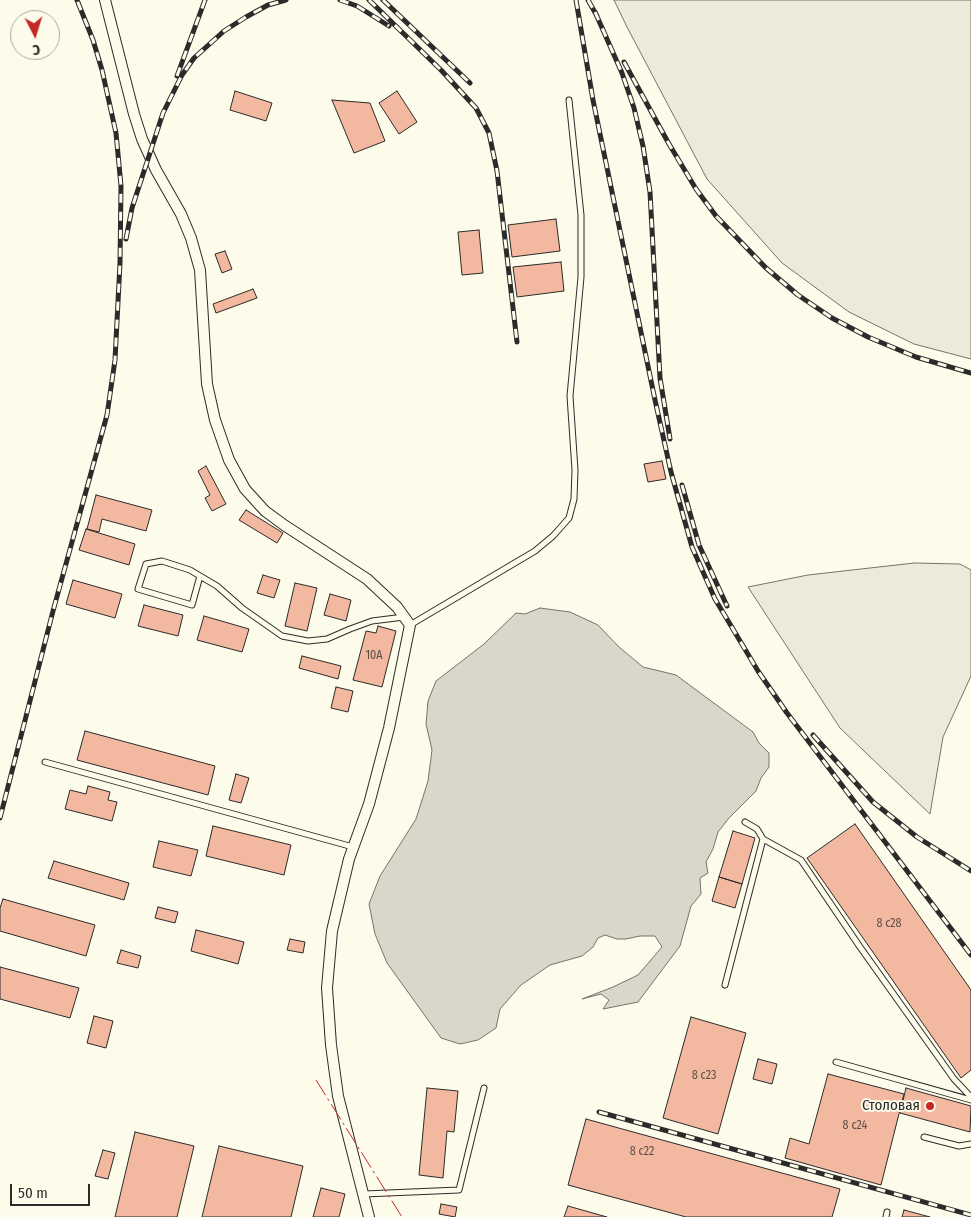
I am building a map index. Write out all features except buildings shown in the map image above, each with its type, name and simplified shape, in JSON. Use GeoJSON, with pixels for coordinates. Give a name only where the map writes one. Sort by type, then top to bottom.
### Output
{"type":"FeatureCollection","features":[{"type":"Feature","properties":{"kind":"street"},"geometry":{"type":"LineString","coordinates":[[105,0],[142,139],[156,170],[181,214],[191,238],[200,270],[207,384],[215,420],[229,460],[245,489],[265,511],[367,578],[397,607],[407,621],[382,757],[369,804],[349,860],[332,931],[327,988],[331,1045],[338,1096],[369,1217]]}},
{"type":"Feature","properties":{"kind":"lane"},"geometry":{"type":"LineString","coordinates":[[200,576],[192,604],[138,589],[146,564],[162,561],[190,570],[217,586],[242,608],[282,636],[308,642],[327,639],[372,622],[407,621],[535,551],[553,536],[569,518],[574,499],[575,470],[570,396],[582,277],[580,215],[570,100]]}},
{"type":"Feature","properties":{"kind":"lane"},"geometry":{"type":"LineString","coordinates":[[45,762],[354,847]]}},
{"type":"Feature","properties":{"kind":"lane"},"geometry":{"type":"LineString","coordinates":[[745,822],[757,829],[763,839],[800,860],[954,1080],[971,1099]]}},
{"type":"Feature","properties":{"kind":"lane"},"geometry":{"type":"LineString","coordinates":[[725,984],[763,839]]}},
{"type":"Feature","properties":{"kind":"lane"},"geometry":{"type":"LineString","coordinates":[[836,1062],[971,1099]]}},
{"type":"Feature","properties":{"kind":"lane"},"geometry":{"type":"LineString","coordinates":[[363,1194],[459,1190],[484,1088]]}},
{"type":"Feature","properties":{"kind":"lane"},"geometry":{"type":"LineString","coordinates":[[924,1137],[959,1146],[971,1144]]}},
{"type":"Feature","properties":{"kind":"shaded area"},"geometry":{"type":"Polygon","coordinates":[[[614,0],[971,0],[971,359],[914,344],[849,312],[782,263],[707,179],[614,0]]]}},
{"type":"Feature","properties":{"kind":"shaded area"},"geometry":{"type":"Polygon","coordinates":[[[914,563],[960,564],[971,570],[971,676],[943,737],[930,814],[840,728],[748,587],[808,575],[914,563]]]}},
{"type":"Feature","properties":{"kind":"shaded area"},"geometry":{"type":"Polygon","coordinates":[[[540,608],[570,612],[598,625],[619,647],[643,667],[676,675],[753,732],[759,743],[769,753],[769,767],[761,778],[756,791],[718,832],[713,849],[706,862],[708,873],[700,878],[701,894],[691,906],[680,946],[638,1002],[603,1009],[609,1000],[601,994],[582,999],[638,975],[662,947],[655,936],[617,939],[605,935],[598,938],[593,947],[582,956],[550,965],[521,985],[500,1009],[496,1028],[478,1040],[460,1044],[441,1038],[387,963],[375,934],[369,904],[380,876],[416,819],[428,781],[432,750],[426,724],[428,701],[436,681],[484,644],[516,613],[525,614],[540,608]]]}},
{"type":"Feature","properties":{"kind":"railway"},"geometry":{"type":"LineString","coordinates":[[0,818],[53,611],[107,415],[115,360],[120,263],[121,186],[116,133],[102,70],[93,40],[77,0]]}},
{"type":"Feature","properties":{"kind":"railway"},"geometry":{"type":"LineString","coordinates":[[177,76],[205,0]]}},
{"type":"Feature","properties":{"kind":"railway"},"geometry":{"type":"LineString","coordinates":[[126,239],[132,208],[163,113],[182,75],[194,58],[224,31],[268,5],[286,0]]}},
{"type":"Feature","properties":{"kind":"railway"},"geometry":{"type":"LineString","coordinates":[[340,0],[357,6],[389,26]]}},
{"type":"Feature","properties":{"kind":"railway"},"geometry":{"type":"LineString","coordinates":[[369,0],[441,70],[476,108],[489,133],[497,171],[517,342]]}},
{"type":"Feature","properties":{"kind":"railway"},"geometry":{"type":"LineString","coordinates":[[383,0],[470,83]]}},
{"type":"Feature","properties":{"kind":"railway"},"geometry":{"type":"LineString","coordinates":[[576,0],[593,100],[655,400],[671,472],[692,547],[715,599],[758,671],[787,713],[971,955]]}},
{"type":"Feature","properties":{"kind":"railway"},"geometry":{"type":"LineString","coordinates":[[588,0],[597,16]]}},
{"type":"Feature","properties":{"kind":"railway"},"geometry":{"type":"LineString","coordinates":[[595,12],[622,73],[634,108],[643,146],[650,192],[660,378],[670,439]]}},
{"type":"Feature","properties":{"kind":"railway"},"geometry":{"type":"LineString","coordinates":[[624,62],[696,189],[716,216],[766,268],[798,295],[832,318],[868,337],[916,357],[971,373]]}},
{"type":"Feature","properties":{"kind":"railway"},"geometry":{"type":"LineString","coordinates":[[682,485],[699,545],[727,606]]}},
{"type":"Feature","properties":{"kind":"railway"},"geometry":{"type":"LineString","coordinates":[[813,735],[873,802],[917,837],[971,871]]}},
{"type":"Feature","properties":{"kind":"railway"},"geometry":{"type":"LineString","coordinates":[[599,1112],[971,1215]]}},
{"type":"Feature","properties":{"kind":"power"},"geometry":{"type":"LineString","coordinates":[[316,1080],[402,1217]]}},
{"type":"Feature","properties":{"kind":"place","name":"Столовая"},"geometry":{"type":"Point","coordinates":[930,1106]}}]}
